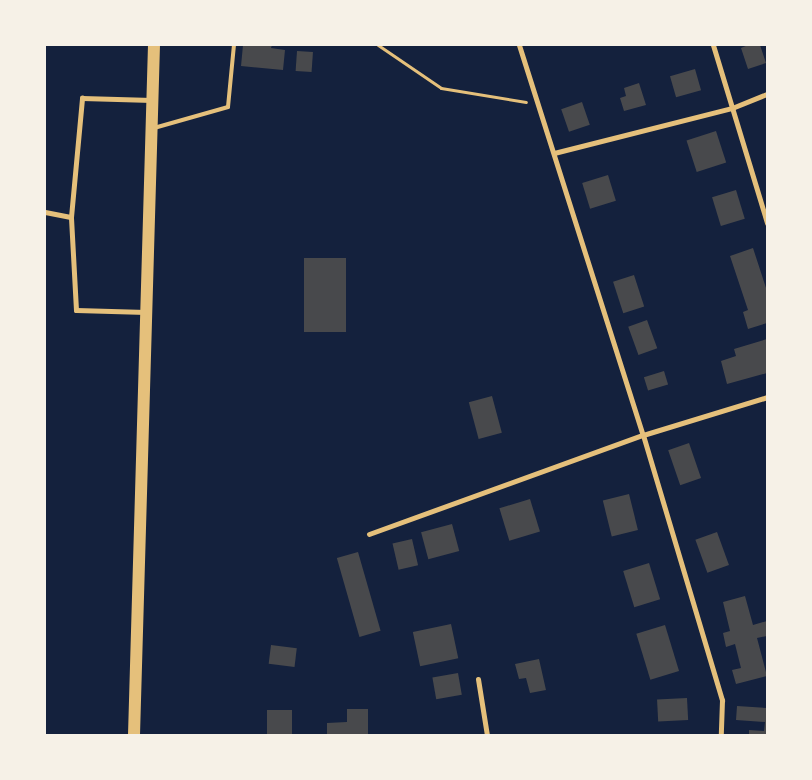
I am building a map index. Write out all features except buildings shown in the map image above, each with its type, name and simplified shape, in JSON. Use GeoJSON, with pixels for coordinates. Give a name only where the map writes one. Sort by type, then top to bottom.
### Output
{"type":"FeatureCollection","features":[{"type":"Feature","properties":{"kind":"main road"},"geometry":{"type":"LineString","coordinates":[[134,735],[154,45]]}},
{"type":"Feature","properties":{"kind":"street"},"geometry":{"type":"LineString","coordinates":[[519,45],[643,435],[722,700],[721,735]]}},
{"type":"Feature","properties":{"kind":"street"},"geometry":{"type":"LineString","coordinates":[[713,45],[767,223]]}},
{"type":"Feature","properties":{"kind":"street"},"geometry":{"type":"LineString","coordinates":[[554,153],[732,108],[767,94]]}},
{"type":"Feature","properties":{"kind":"street"},"geometry":{"type":"LineString","coordinates":[[146,312],[76,310],[71,217],[82,98],[152,100]]}},
{"type":"Feature","properties":{"kind":"street"},"geometry":{"type":"LineString","coordinates":[[45,212],[71,217]]}},
{"type":"Feature","properties":{"kind":"street"},"geometry":{"type":"LineString","coordinates":[[369,534],[643,435],[767,397]]}},
{"type":"Feature","properties":{"kind":"street"},"geometry":{"type":"LineString","coordinates":[[478,679],[487,735]]}},
{"type":"Feature","properties":{"kind":"lane"},"geometry":{"type":"LineString","coordinates":[[152,129],[228,107],[234,45]]}},
{"type":"Feature","properties":{"kind":"path"},"geometry":{"type":"LineString","coordinates":[[378,45],[441,88],[539,104]]}}]}
